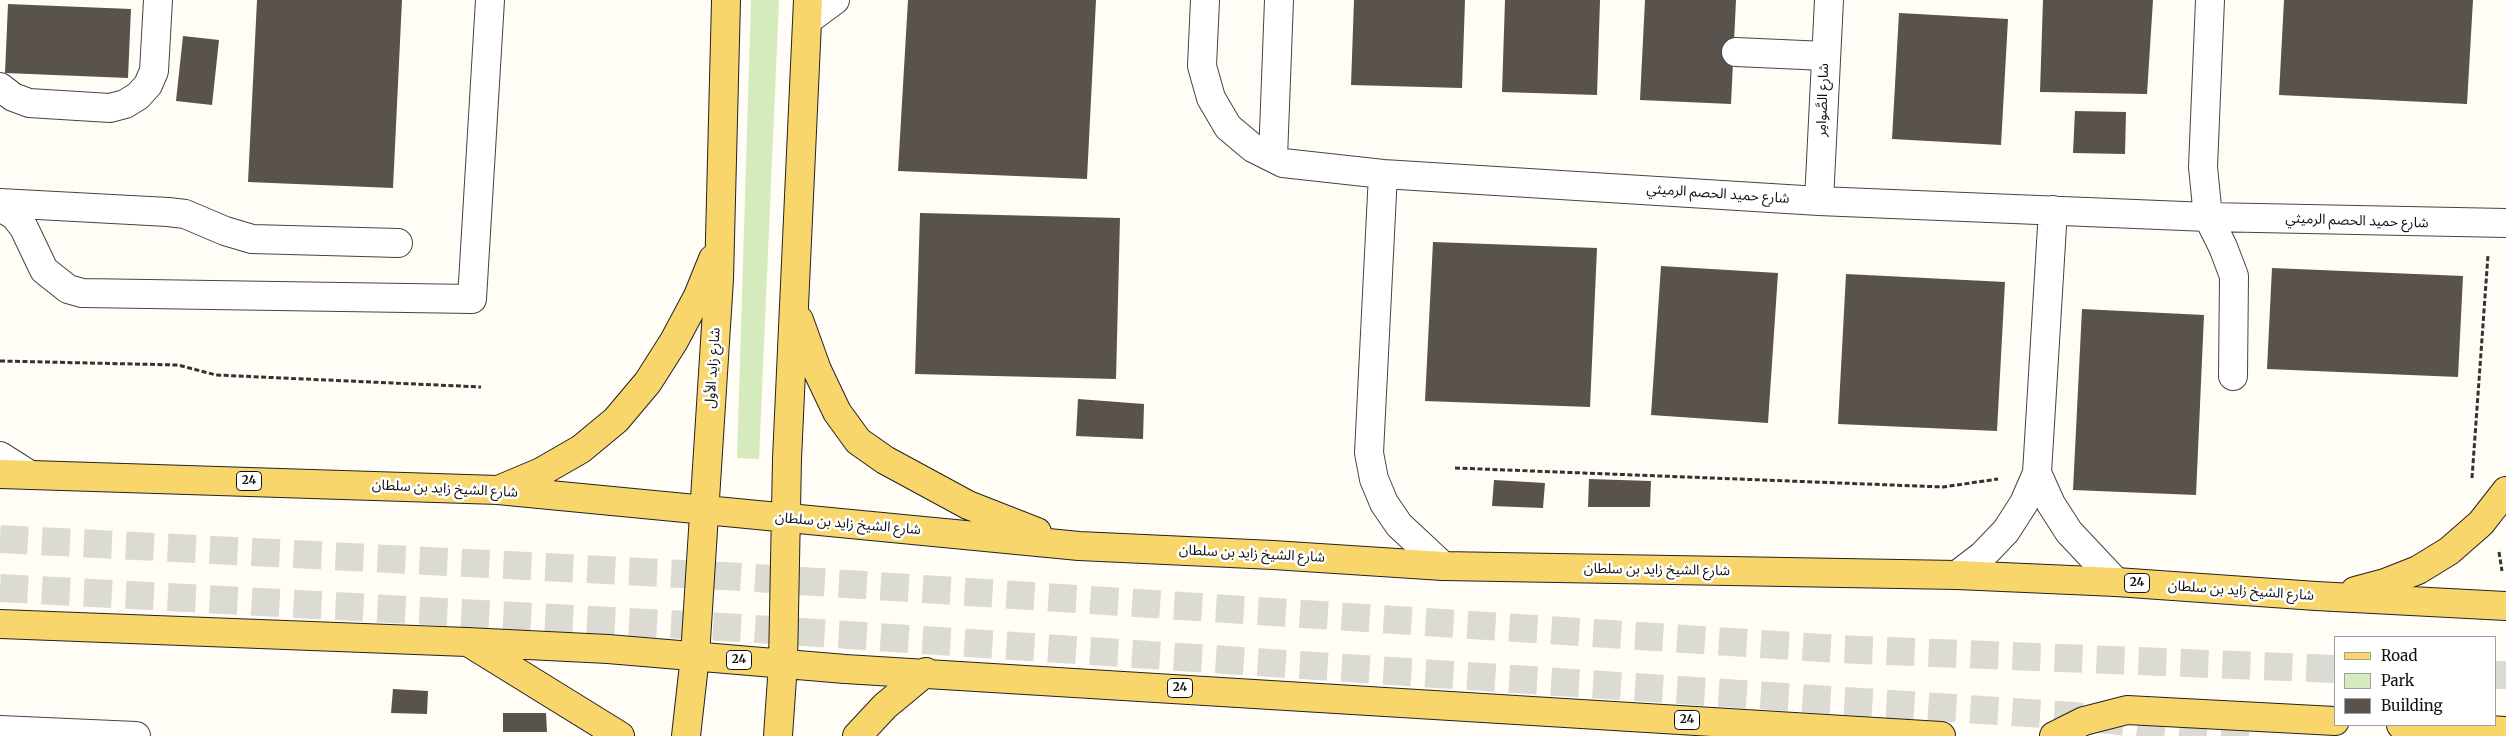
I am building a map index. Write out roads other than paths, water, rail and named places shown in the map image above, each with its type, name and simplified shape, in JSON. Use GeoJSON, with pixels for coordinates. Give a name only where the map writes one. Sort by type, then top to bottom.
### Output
{"type":"FeatureCollection","features":[{"type":"Feature","properties":{"kind":"main road","name":"شارع زايد الأول"},"geometry":{"type":"LineString","coordinates":[[686,736],[695,656],[721,242],[726,0]]}},
{"type":"Feature","properties":{"kind":"main road"},"geometry":{"type":"LineString","coordinates":[[778,736],[784,664],[786,518],[808,10]]}},
{"type":"Feature","properties":{"kind":"main road"},"geometry":{"type":"LineString","coordinates":[[498,490],[541,472],[581,449],[616,420],[648,382],[674,341],[698,296],[721,242]]}},
{"type":"Feature","properties":{"kind":"main road"},"geometry":{"type":"LineString","coordinates":[[795,307],[816,370],[837,412],[858,441],[885,460],[968,505],[1003,520],[1078,546]]}},
{"type":"Feature","properties":{"kind":"main road","name":"شارع الشيخ زايد بن سلطان"},"geometry":{"type":"LineString","coordinates":[[0,474],[498,490],[1078,546],[1273,554],[1443,566],[1957,575],[2116,582],[2316,596],[2506,606]]}},
{"type":"Feature","properties":{"kind":"main road"},"geometry":{"type":"LineString","coordinates":[[2316,596],[2351,592],[2385,583],[2418,570],[2449,551],[2481,524],[2506,491]]}},
{"type":"Feature","properties":{"kind":"main road","name":"24"},"geometry":{"type":"LineString","coordinates":[[0,624],[467,642],[695,656],[845,669],[926,672],[1941,736]]}},
{"type":"Feature","properties":{"kind":"main road"},"geometry":{"type":"LineString","coordinates":[[467,642],[620,736]]}},
{"type":"Feature","properties":{"kind":"main road"},"geometry":{"type":"LineString","coordinates":[[857,736],[885,706],[926,672]]}},
{"type":"Feature","properties":{"kind":"main road"},"geometry":{"type":"LineString","coordinates":[[2054,736],[2084,721],[2127,710],[2334,721]]}},
{"type":"Feature","properties":{"kind":"main road"},"geometry":{"type":"LineString","coordinates":[[2418,726],[2506,731]]}},
{"type":"Feature","properties":{"kind":"street"},"geometry":{"type":"LineString","coordinates":[[0,87],[14,97],[29,103],[110,108],[125,104],[138,96],[148,85],[154,71],[158,0]]}},
{"type":"Feature","properties":{"kind":"street"},"geometry":{"type":"LineString","coordinates":[[0,207],[15,216],[24,228],[44,270],[68,289],[82,293],[472,299],[490,0]]}},
{"type":"Feature","properties":{"kind":"street"},"geometry":{"type":"LineString","coordinates":[[808,10],[834,0]]}},
{"type":"Feature","properties":{"kind":"street","name":"شارع حميد الحصم الرميثي"},"geometry":{"type":"LineString","coordinates":[[1205,0],[1202,66],[1211,98],[1228,127],[1253,148],[1273,158],[1283,162],[1316,168],[1383,174],[1819,201],[2208,217],[2498,224]]}},
{"type":"Feature","properties":{"kind":"street"},"geometry":{"type":"LineString","coordinates":[[1273,158],[1279,0]]}},
{"type":"Feature","properties":{"kind":"street","name":"شارع الصَّوامِر"},"geometry":{"type":"LineString","coordinates":[[1819,201],[1829,0]]}},
{"type":"Feature","properties":{"kind":"street"},"geometry":{"type":"LineString","coordinates":[[2210,0],[2203,167],[2208,217],[2223,247],[2234,276],[2233,376]]}},
{"type":"Feature","properties":{"kind":"street"},"geometry":{"type":"LineString","coordinates":[[1736,52],[1825,56]]}},
{"type":"Feature","properties":{"kind":"street"},"geometry":{"type":"LineString","coordinates":[[1383,174],[1369,454],[1374,479],[1389,511],[1417,544],[1443,566]]}},
{"type":"Feature","properties":{"kind":"street"},"geometry":{"type":"LineString","coordinates":[[0,203],[185,214],[225,231],[252,239],[398,243]]}},
{"type":"Feature","properties":{"kind":"street"},"geometry":{"type":"LineString","coordinates":[[1957,575],[1983,555],[2006,531],[2024,503],[2037,473],[2053,210]]}},
{"type":"Feature","properties":{"kind":"street"},"geometry":{"type":"LineString","coordinates":[[0,456],[30,475]]}},
{"type":"Feature","properties":{"kind":"street"},"geometry":{"type":"LineString","coordinates":[[2037,473],[2051,504],[2069,532],[2091,558],[2116,582]]}},
{"type":"Feature","properties":{"kind":"street"},"geometry":{"type":"LineString","coordinates":[[0,730],[136,736]]}},
{"type":"Feature","properties":{"kind":"tunnel"},"geometry":{"type":"LineString","coordinates":[[0,539],[741,577],[1838,649],[2334,669]]}},
{"type":"Feature","properties":{"kind":"tunnel"},"geometry":{"type":"LineString","coordinates":[[0,588],[742,628],[2073,716],[2251,736]]}},
{"type":"Feature","properties":{"kind":"tunnel"},"geometry":{"type":"LineString","coordinates":[[2496,675],[2506,675]]}}]}
